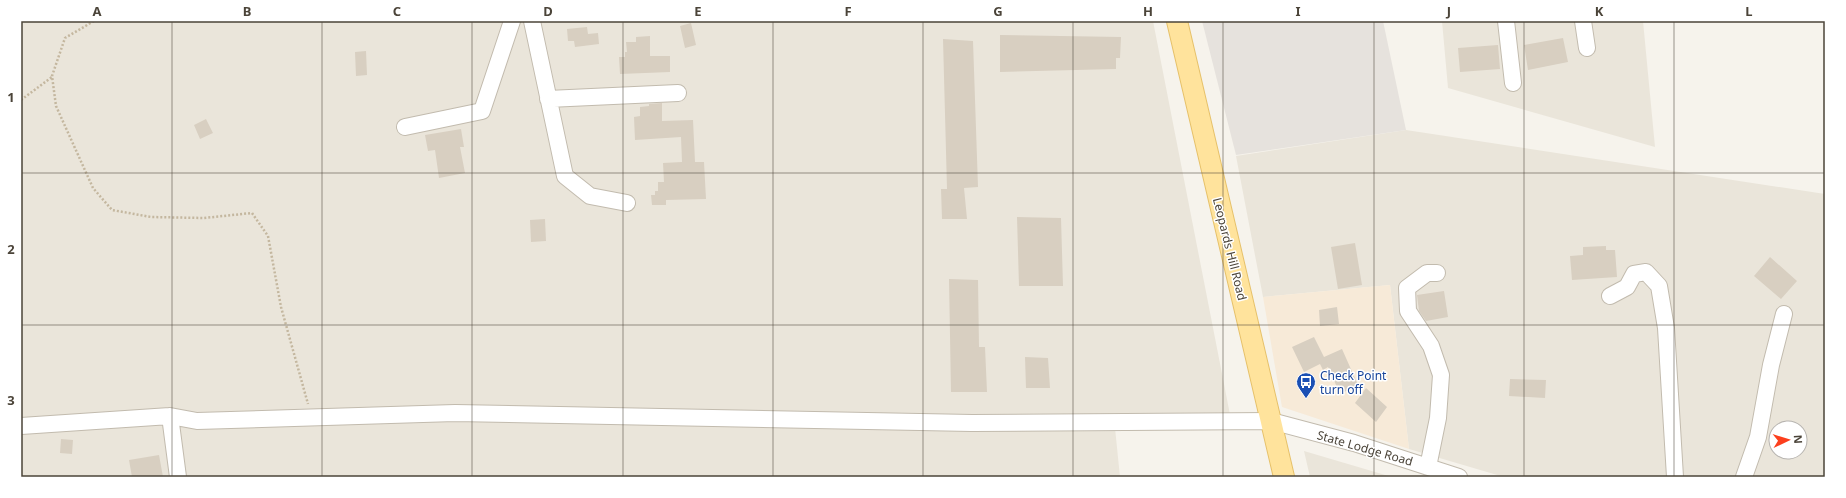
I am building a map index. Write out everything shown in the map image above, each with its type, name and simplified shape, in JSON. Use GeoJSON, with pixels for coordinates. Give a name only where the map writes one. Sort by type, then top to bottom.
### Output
{"type":"FeatureCollection","features":[{"type":"Feature","properties":{"kind":"main road","name":"Leopards Hill Road"},"geometry":{"type":"LineString","coordinates":[[1177,21],[1284,477]]}},
{"type":"Feature","properties":{"kind":"street"},"geometry":{"type":"LineString","coordinates":[[405,127],[482,112],[512,21]]}},
{"type":"Feature","properties":{"kind":"street"},"geometry":{"type":"LineString","coordinates":[[532,21],[565,176],[590,196],[627,203]]}},
{"type":"Feature","properties":{"kind":"street"},"geometry":{"type":"LineString","coordinates":[[1583,21],[1586,48]]}},
{"type":"Feature","properties":{"kind":"street"},"geometry":{"type":"LineString","coordinates":[[1511,22],[1513,83]]}},
{"type":"Feature","properties":{"kind":"street"},"geometry":{"type":"LineString","coordinates":[[548,99],[678,93]]}},
{"type":"Feature","properties":{"kind":"street"},"geometry":{"type":"LineString","coordinates":[[1610,296],[1628,287],[1634,274],[1646,272],[1659,286],[1666,328],[1675,477]]}},
{"type":"Feature","properties":{"kind":"street"},"geometry":{"type":"LineString","coordinates":[[1428,466],[1438,418],[1441,375],[1432,346],[1408,311],[1407,288],[1427,273],[1437,273]]}},
{"type":"Feature","properties":{"kind":"street"},"geometry":{"type":"LineString","coordinates":[[1744,477],[1758,436],[1771,365],[1784,314]]}},
{"type":"Feature","properties":{"kind":"street","name":"State Lodge Road"},"geometry":{"type":"LineString","coordinates":[[21,426],[170,416],[197,421],[455,413],[972,423],[1270,421],[1354,443],[1460,477]]}},
{"type":"Feature","properties":{"kind":"street"},"geometry":{"type":"LineString","coordinates":[[170,416],[178,477]]}},
{"type":"Feature","properties":{"kind":"path"},"geometry":{"type":"LineString","coordinates":[[94,21],[65,38],[52,76],[56,106],[92,188],[112,210],[151,217],[204,218],[252,213],[268,236],[281,307],[312,418]]}},
{"type":"Feature","properties":{"kind":"path"},"geometry":{"type":"LineString","coordinates":[[21,100],[52,76]]}},
{"type":"Feature","properties":{"kind":"shaded area"},"geometry":{"type":"Polygon","coordinates":[[[21,21],[1153,21],[1233,430],[1115,428],[1120,477],[21,477],[21,21]]]}},
{"type":"Feature","properties":{"kind":"shaded area"},"geometry":{"type":"Polygon","coordinates":[[[1202,21],[1383,21],[1406,130],[1236,155],[1202,21]]]}},
{"type":"Feature","properties":{"kind":"shaded area"},"geometry":{"type":"Polygon","coordinates":[[[1442,21],[1643,21],[1655,147],[1448,88],[1442,21]]]}},
{"type":"Feature","properties":{"kind":"shaded area"},"geometry":{"type":"Polygon","coordinates":[[[1406,130],[1825,194],[1825,477],[1504,477],[1409,449],[1390,285],[1263,297],[1236,156],[1406,130]]]}},
{"type":"Feature","properties":{"kind":"shaded area"},"geometry":{"type":"Polygon","coordinates":[[[1390,285],[1409,449],[1282,407],[1263,297],[1390,285]]]}},
{"type":"Feature","properties":{"kind":"shaded area"},"geometry":{"type":"Polygon","coordinates":[[[1304,451],[1392,477],[1310,477],[1304,451]]]}},
{"type":"Feature","properties":{"kind":"building"},"geometry":{"type":"Polygon","coordinates":[[[691,23],[696,45],[685,48],[680,26],[691,23]]]}},
{"type":"Feature","properties":{"kind":"building"},"geometry":{"type":"Polygon","coordinates":[[[587,27],[588,34],[598,33],[599,44],[575,47],[574,41],[568,41],[567,29],[587,27]]]}},
{"type":"Feature","properties":{"kind":"building"},"geometry":{"type":"Polygon","coordinates":[[[1000,35],[1121,37],[1120,58],[1116,58],[1116,69],[1000,72],[1000,35]]]}},
{"type":"Feature","properties":{"kind":"building"},"geometry":{"type":"Polygon","coordinates":[[[650,36],[650,56],[670,56],[670,72],[620,74],[619,57],[625,57],[625,52],[627,52],[626,42],[636,42],[636,37],[650,36]]]}},
{"type":"Feature","properties":{"kind":"building"},"geometry":{"type":"Polygon","coordinates":[[[1563,38],[1568,62],[1528,70],[1524,45],[1563,38]]]}},
{"type":"Feature","properties":{"kind":"building"},"geometry":{"type":"Polygon","coordinates":[[[943,39],[973,41],[978,187],[964,188],[967,219],[942,219],[941,189],[947,189],[943,39]]]}},
{"type":"Feature","properties":{"kind":"building"},"geometry":{"type":"Polygon","coordinates":[[[1498,45],[1500,69],[1460,72],[1458,48],[1498,45]]]}},
{"type":"Feature","properties":{"kind":"building"},"geometry":{"type":"Polygon","coordinates":[[[366,51],[367,75],[356,76],[355,52],[366,51]]]}},
{"type":"Feature","properties":{"kind":"building"},"geometry":{"type":"Polygon","coordinates":[[[662,103],[662,121],[693,120],[695,162],[704,162],[706,199],[666,200],[666,205],[652,205],[651,195],[655,195],[655,191],[658,191],[658,182],[664,182],[663,163],[682,162],[681,137],[635,140],[634,117],[640,116],[640,107],[649,106],[649,104],[662,103]]]}},
{"type":"Feature","properties":{"kind":"building"},"geometry":{"type":"Polygon","coordinates":[[[206,119],[213,133],[200,139],[194,125],[206,119]]]}},
{"type":"Feature","properties":{"kind":"building"},"geometry":{"type":"Polygon","coordinates":[[[461,129],[464,147],[460,147],[465,173],[439,178],[435,150],[428,151],[425,135],[461,129]]]}},
{"type":"Feature","properties":{"kind":"building"},"geometry":{"type":"Polygon","coordinates":[[[1017,217],[1061,218],[1063,286],[1019,286],[1017,217]]]}},
{"type":"Feature","properties":{"kind":"building"},"geometry":{"type":"Polygon","coordinates":[[[545,219],[546,241],[531,242],[530,220],[545,219]]]}},
{"type":"Feature","properties":{"kind":"building"},"geometry":{"type":"Polygon","coordinates":[[[1355,243],[1362,285],[1338,289],[1331,247],[1355,243]]]}},
{"type":"Feature","properties":{"kind":"building"},"geometry":{"type":"Polygon","coordinates":[[[1606,246],[1606,250],[1615,250],[1617,277],[1572,280],[1570,256],[1583,255],[1583,247],[1606,246]]]}},
{"type":"Feature","properties":{"kind":"building"},"geometry":{"type":"Polygon","coordinates":[[[1770,257],[1797,281],[1781,299],[1754,276],[1770,257]]]}},
{"type":"Feature","properties":{"kind":"building"},"geometry":{"type":"Polygon","coordinates":[[[949,279],[978,280],[979,347],[985,347],[987,392],[951,392],[949,279]]]}},
{"type":"Feature","properties":{"kind":"building"},"geometry":{"type":"Polygon","coordinates":[[[1444,291],[1448,317],[1426,321],[1419,311],[1417,295],[1444,291]]]}},
{"type":"Feature","properties":{"kind":"building"},"geometry":{"type":"Polygon","coordinates":[[[1337,307],[1339,324],[1320,326],[1319,310],[1337,307]]]}},
{"type":"Feature","properties":{"kind":"building"},"geometry":{"type":"Polygon","coordinates":[[[1314,337],[1324,357],[1342,349],[1358,385],[1340,394],[1328,367],[1323,370],[1320,364],[1304,372],[1292,347],[1314,337]]]}},
{"type":"Feature","properties":{"kind":"building"},"geometry":{"type":"Polygon","coordinates":[[[1025,357],[1048,358],[1050,388],[1026,388],[1025,357]]]}},
{"type":"Feature","properties":{"kind":"building"},"geometry":{"type":"Polygon","coordinates":[[[1510,379],[1546,380],[1545,398],[1509,396],[1510,379]]]}},
{"type":"Feature","properties":{"kind":"building"},"geometry":{"type":"Polygon","coordinates":[[[1366,388],[1387,407],[1376,422],[1355,403],[1366,388]]]}},
{"type":"Feature","properties":{"kind":"building"},"geometry":{"type":"Polygon","coordinates":[[[61,439],[73,440],[72,454],[60,453],[61,439]]]}},
{"type":"Feature","properties":{"kind":"building"},"geometry":{"type":"Polygon","coordinates":[[[159,455],[163,477],[132,477],[129,460],[159,455]]]}},
{"type":"Feature","properties":{"kind":"place","name":"Check Point turn off"},"geometry":{"type":"Point","coordinates":[1306,399]}}]}
